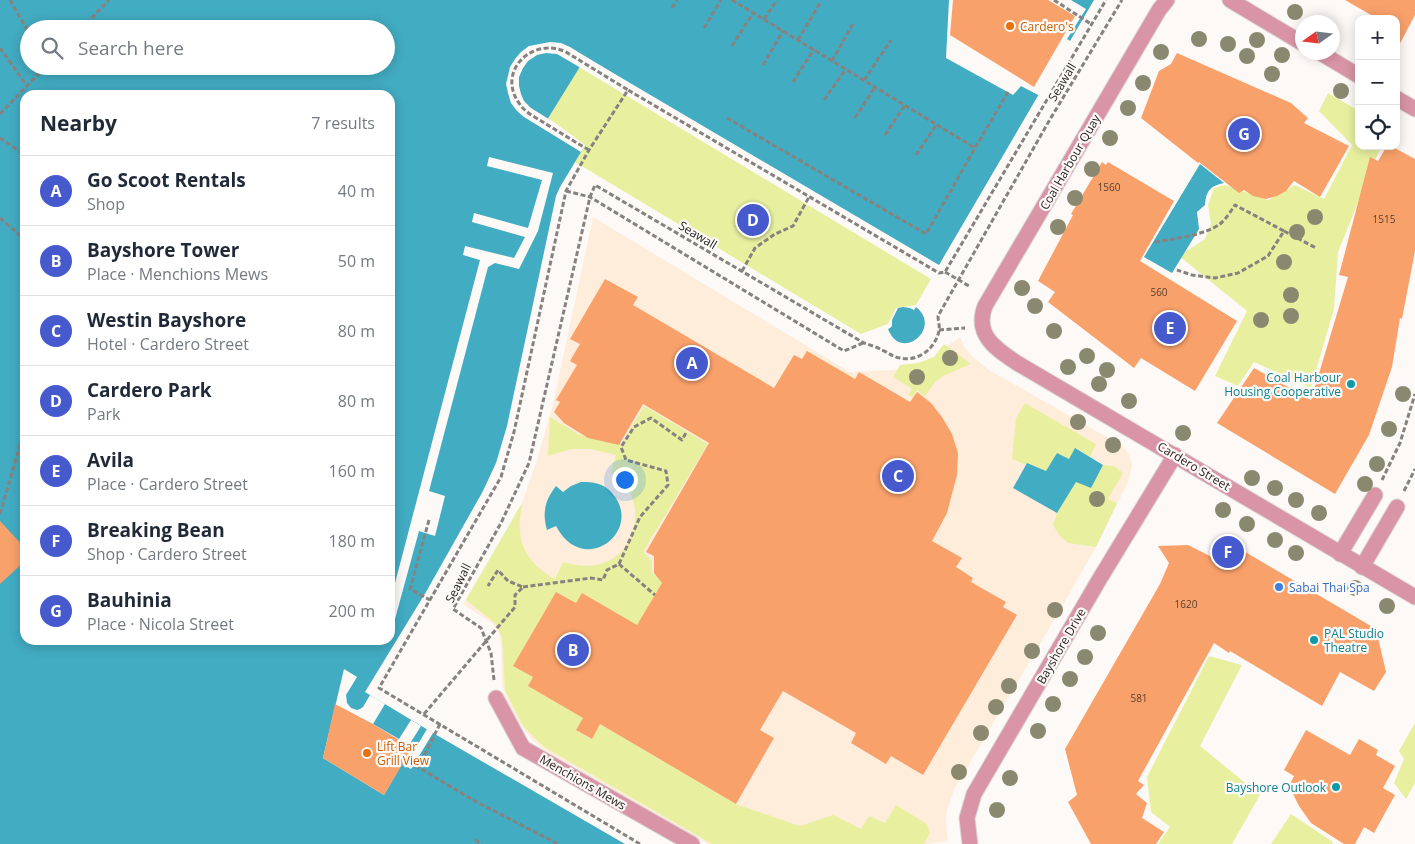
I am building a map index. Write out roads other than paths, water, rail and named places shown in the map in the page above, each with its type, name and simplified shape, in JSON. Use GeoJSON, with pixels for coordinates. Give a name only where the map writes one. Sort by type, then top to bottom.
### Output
{"type":"FeatureCollection","features":[{"type":"Feature","properties":{"kind":"street","name":"Coal Harbour Quay"},"geometry":{"type":"LineString","coordinates":[[983,326],[982,319],[986,306],[1166,0]]}},
{"type":"Feature","properties":{"kind":"street"},"geometry":{"type":"LineString","coordinates":[[1230,0],[1295,39]]}},
{"type":"Feature","properties":{"kind":"street"},"geometry":{"type":"LineString","coordinates":[[1332,60],[1355,74]]}},
{"type":"Feature","properties":{"kind":"street"},"geometry":{"type":"LineString","coordinates":[[1400,100],[1415,109]]}},
{"type":"Feature","properties":{"kind":"street","name":"Cardero Street"},"geometry":{"type":"LineString","coordinates":[[983,326],[988,340],[1002,353],[1415,598]]}},
{"type":"Feature","properties":{"kind":"street","name":"Bayshore Drive"},"geometry":{"type":"LineString","coordinates":[[967,844],[967,818],[974,794],[1099,580],[1175,455]]}},
{"type":"Feature","properties":{"kind":"street"},"geometry":{"type":"LineString","coordinates":[[1340,554],[1375,495]]}},
{"type":"Feature","properties":{"kind":"street"},"geometry":{"type":"LineString","coordinates":[[1362,567],[1396,507]]}},
{"type":"Feature","properties":{"kind":"street","name":"Menchions Mews"},"geometry":{"type":"LineString","coordinates":[[496,698],[523,748],[692,844]]}},
{"type":"Feature","properties":{"kind":"water"},"geometry":{"type":"Polygon","coordinates":[[[0,0],[1094,0],[939,265],[586,57],[547,120],[584,147],[556,196],[507,426],[496,463],[483,491],[395,643],[395,90],[20,90],[20,645],[394,645],[365,692],[625,844],[0,844],[0,0]]]}},
{"type":"Feature","properties":{"kind":"water"},"geometry":{"type":"Polygon","coordinates":[[[1200,164],[1224,183],[1212,188],[1206,196],[1205,205],[1197,212],[1199,229],[1172,273],[1144,257],[1200,164]]]}},
{"type":"Feature","properties":{"kind":"water"},"geometry":{"type":"Polygon","coordinates":[[[903,307],[914,310],[916,307],[923,315],[925,324],[917,339],[910,343],[902,343],[894,339],[888,329],[892,326],[892,320],[898,308],[903,307]]]}},
{"type":"Feature","properties":{"kind":"water"},"geometry":{"type":"Polygon","coordinates":[[[1075,448],[1103,465],[1091,488],[1076,482],[1057,513],[1013,488],[1027,463],[1046,471],[1057,453],[1069,459],[1075,448]]]}},
{"type":"Feature","properties":{"kind":"water"},"geometry":{"type":"Polygon","coordinates":[[[581,482],[602,485],[612,493],[620,507],[621,521],[616,534],[607,543],[595,549],[581,548],[568,541],[556,526],[547,530],[546,507],[549,496],[556,486],[563,492],[581,482]]]}},
{"type":"Feature","properties":{"kind":"place","name":"Cardero's"},"geometry":{"type":"Point","coordinates":[1010,26]}},
{"type":"Feature","properties":{"kind":"place","name":"Bauhinia"},"geometry":{"type":"Point","coordinates":[1244,134]}},
{"type":"Feature","properties":{"kind":"place","name":"Cardero Park"},"geometry":{"type":"Point","coordinates":[753,220]}},
{"type":"Feature","properties":{"kind":"place","name":"Avila"},"geometry":{"type":"Point","coordinates":[1170,328]}},
{"type":"Feature","properties":{"kind":"place","name":"Go Scoot Rentals"},"geometry":{"type":"Point","coordinates":[692,363]}},
{"type":"Feature","properties":{"kind":"place","name":"Coal Harbour Housing Cooperative"},"geometry":{"type":"Point","coordinates":[1351,384]}},
{"type":"Feature","properties":{"kind":"place","name":"Westin Bayshore"},"geometry":{"type":"Point","coordinates":[898,476]}},
{"type":"Feature","properties":{"kind":"place","name":"Breaking Bean"},"geometry":{"type":"Point","coordinates":[1228,552]}},
{"type":"Feature","properties":{"kind":"place","name":"Sabai Thai Spa"},"geometry":{"type":"Point","coordinates":[1279,587]}},
{"type":"Feature","properties":{"kind":"place","name":"PAL Studio Theatre"},"geometry":{"type":"Point","coordinates":[1314,640]}},
{"type":"Feature","properties":{"kind":"place","name":"Bayshore Tower"},"geometry":{"type":"Point","coordinates":[573,650]}},
{"type":"Feature","properties":{"kind":"place","name":"Lift Bar Grill View"},"geometry":{"type":"Point","coordinates":[367,753]}},
{"type":"Feature","properties":{"kind":"place","name":"Bayshore Outlook"},"geometry":{"type":"Point","coordinates":[1336,787]}}]}
